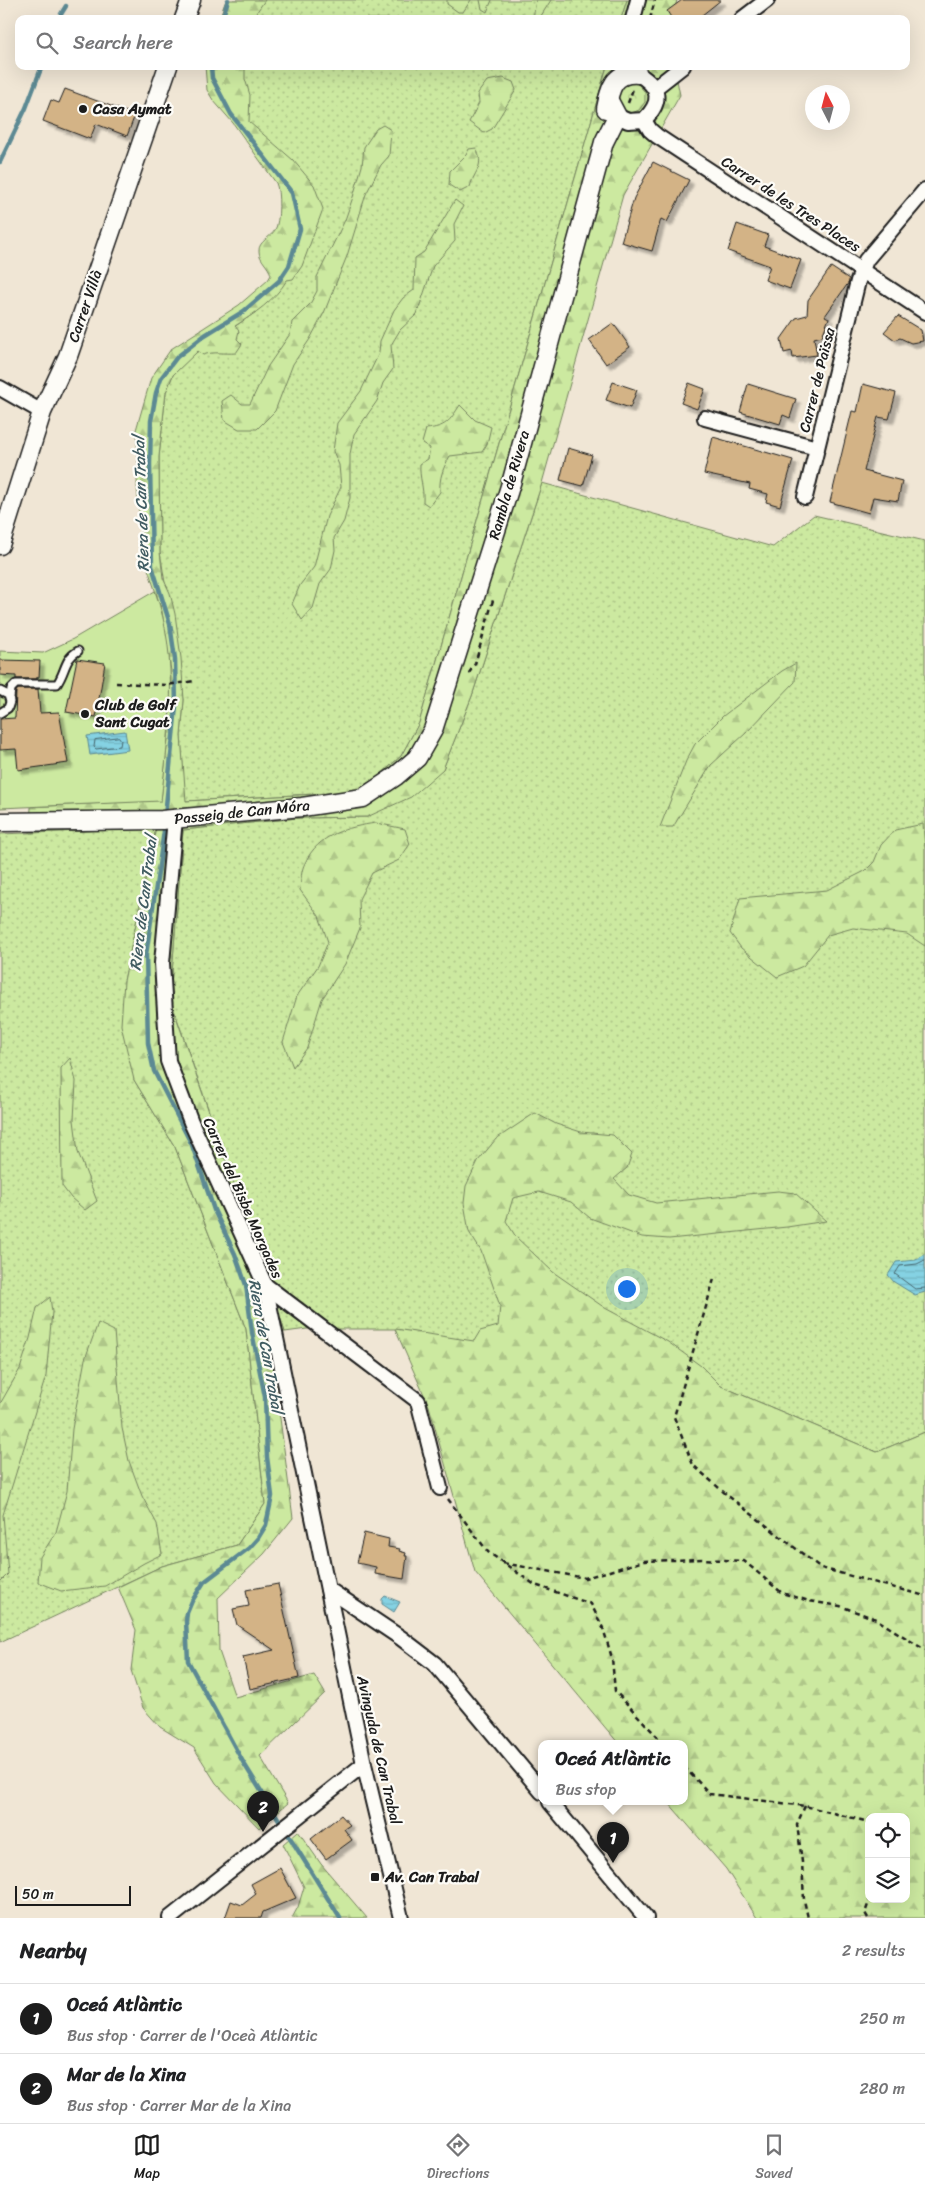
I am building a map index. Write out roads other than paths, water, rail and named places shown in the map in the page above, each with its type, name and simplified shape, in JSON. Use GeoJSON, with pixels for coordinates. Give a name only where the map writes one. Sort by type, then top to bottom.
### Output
{"type":"FeatureCollection","features":[{"type":"Feature","properties":{"kind":"street"},"geometry":{"type":"LineString","coordinates":[[185,15],[191,0]]}},
{"type":"Feature","properties":{"kind":"street"},"geometry":{"type":"LineString","coordinates":[[634,15],[638,0]]}},
{"type":"Feature","properties":{"kind":"street"},"geometry":{"type":"LineString","coordinates":[[747,15],[767,0]]}},
{"type":"Feature","properties":{"kind":"street","name":"Carrer Villà"},"geometry":{"type":"LineString","coordinates":[[0,545],[42,412],[68,356],[167,70]]}},
{"type":"Feature","properties":{"kind":"street"},"geometry":{"type":"LineString","coordinates":[[655,88],[677,70]]}},
{"type":"Feature","properties":{"kind":"street"},"geometry":{"type":"LineString","coordinates":[[604,142],[603,118],[608,92],[616,80],[634,71],[650,81],[655,88],[656,105],[644,120],[636,122],[620,118],[608,99]]}},
{"type":"Feature","properties":{"kind":"street"},"geometry":{"type":"LineString","coordinates":[[604,142],[620,118]]}},
{"type":"Feature","properties":{"kind":"street","name":"Carrer de les Tres Places"},"geometry":{"type":"LineString","coordinates":[[644,120],[650,130],[657,136],[925,312]]}},
{"type":"Feature","properties":{"kind":"street","name":"Rambla de Rivera"},"geometry":{"type":"LineString","coordinates":[[363,798],[396,776],[418,758],[433,730],[512,480],[604,142]]}},
{"type":"Feature","properties":{"kind":"street","name":"Carrer de Païssa"},"geometry":{"type":"LineString","coordinates":[[805,497],[858,281],[866,260],[925,190]]}},
{"type":"Feature","properties":{"kind":"street"},"geometry":{"type":"LineString","coordinates":[[0,388],[42,412]]}},
{"type":"Feature","properties":{"kind":"street"},"geometry":{"type":"LineString","coordinates":[[705,418],[817,448]]}},
{"type":"Feature","properties":{"kind":"street","name":"Passeig de Can Móra"},"geometry":{"type":"LineString","coordinates":[[0,822],[170,819],[302,807],[363,798]]}},
{"type":"Feature","properties":{"kind":"street","name":"Carrer del Bisbe Morgades"},"geometry":{"type":"LineString","coordinates":[[170,819],[162,963],[168,1061],[191,1122],[265,1285],[328,1590]]}},
{"type":"Feature","properties":{"kind":"street"},"geometry":{"type":"LineString","coordinates":[[265,1285],[418,1401],[440,1488]]}},
{"type":"Feature","properties":{"kind":"street"},"geometry":{"type":"LineString","coordinates":[[328,1590],[401,1638],[436,1664],[538,1787]]}},
{"type":"Feature","properties":{"kind":"street","name":"Avinguda de Can Trabal"},"geometry":{"type":"LineString","coordinates":[[328,1590],[364,1764],[401,1918]]}},
{"type":"Feature","properties":{"kind":"street"},"geometry":{"type":"LineString","coordinates":[[170,1918],[364,1764]]}},
{"type":"Feature","properties":{"kind":"street"},"geometry":{"type":"LineString","coordinates":[[552,1805],[646,1918]]}},
{"type":"Feature","properties":{"kind":"lane"},"geometry":{"type":"LineString","coordinates":[[0,713],[8,708],[11,689],[16,684],[57,684],[63,676],[71,656],[78,651]]}},
{"type":"Feature","properties":{"kind":"lane"},"geometry":{"type":"LineString","coordinates":[[0,691],[6,693],[10,698]]}},
{"type":"Feature","properties":{"kind":"water"},"geometry":{"type":"Polygon","coordinates":[[[125,731],[128,750],[90,755],[87,736],[125,731]]]}},
{"type":"Feature","properties":{"kind":"water"},"geometry":{"type":"Polygon","coordinates":[[[925,1254],[925,1292],[915,1295],[894,1282],[888,1275],[896,1262],[916,1260],[925,1254]]]}},
{"type":"Feature","properties":{"kind":"water"},"geometry":{"type":"Polygon","coordinates":[[[385,1596],[400,1602],[394,1612],[382,1604],[382,1599],[385,1596]]]}},
{"type":"Feature","properties":{"kind":"waterway","name":"Riera de Can Trabal"},"geometry":{"type":"LineString","coordinates":[[223,15],[228,0]]}},
{"type":"Feature","properties":{"kind":"waterway"},"geometry":{"type":"LineString","coordinates":[[60,15],[66,6]]}},
{"type":"Feature","properties":{"kind":"waterway"},"geometry":{"type":"LineString","coordinates":[[0,162],[26,108],[40,70]]}},
{"type":"Feature","properties":{"kind":"waterway","name":"Riera de Can Trabal"},"geometry":{"type":"LineString","coordinates":[[165,816],[176,706],[175,659],[170,624],[152,566],[150,464],[151,421],[156,393],[161,378],[177,357],[205,335],[244,311],[279,281],[289,266],[300,229],[292,193],[231,114],[212,78],[211,70]]}},
{"type":"Feature","properties":{"kind":"waterway","name":"Riera de Can Trabal"},"geometry":{"type":"LineString","coordinates":[[165,824],[146,955],[148,1043],[154,1071],[192,1145],[214,1210],[235,1254],[246,1285],[252,1332],[265,1397],[267,1457],[272,1496],[266,1525],[258,1538],[249,1548],[204,1582],[192,1601],[186,1621],[188,1661],[243,1762],[340,1918]]}},
{"type":"Feature","properties":{"kind":"place","name":"Casa Aymat"},"geometry":{"type":"Point","coordinates":[83,109]}},
{"type":"Feature","properties":{"kind":"place","name":"Club de Golf Sant Cugat"},"geometry":{"type":"Point","coordinates":[85,714]}},
{"type":"Feature","properties":{"kind":"place","name":"Mar de la Xina"},"geometry":{"type":"Point","coordinates":[263,1832]}},
{"type":"Feature","properties":{"kind":"place","name":"Oceá Atlàntic"},"geometry":{"type":"Point","coordinates":[613,1863]}},
{"type":"Feature","properties":{"kind":"place","name":"Av. Can Trabal"},"geometry":{"type":"Point","coordinates":[375,1877]}}]}
